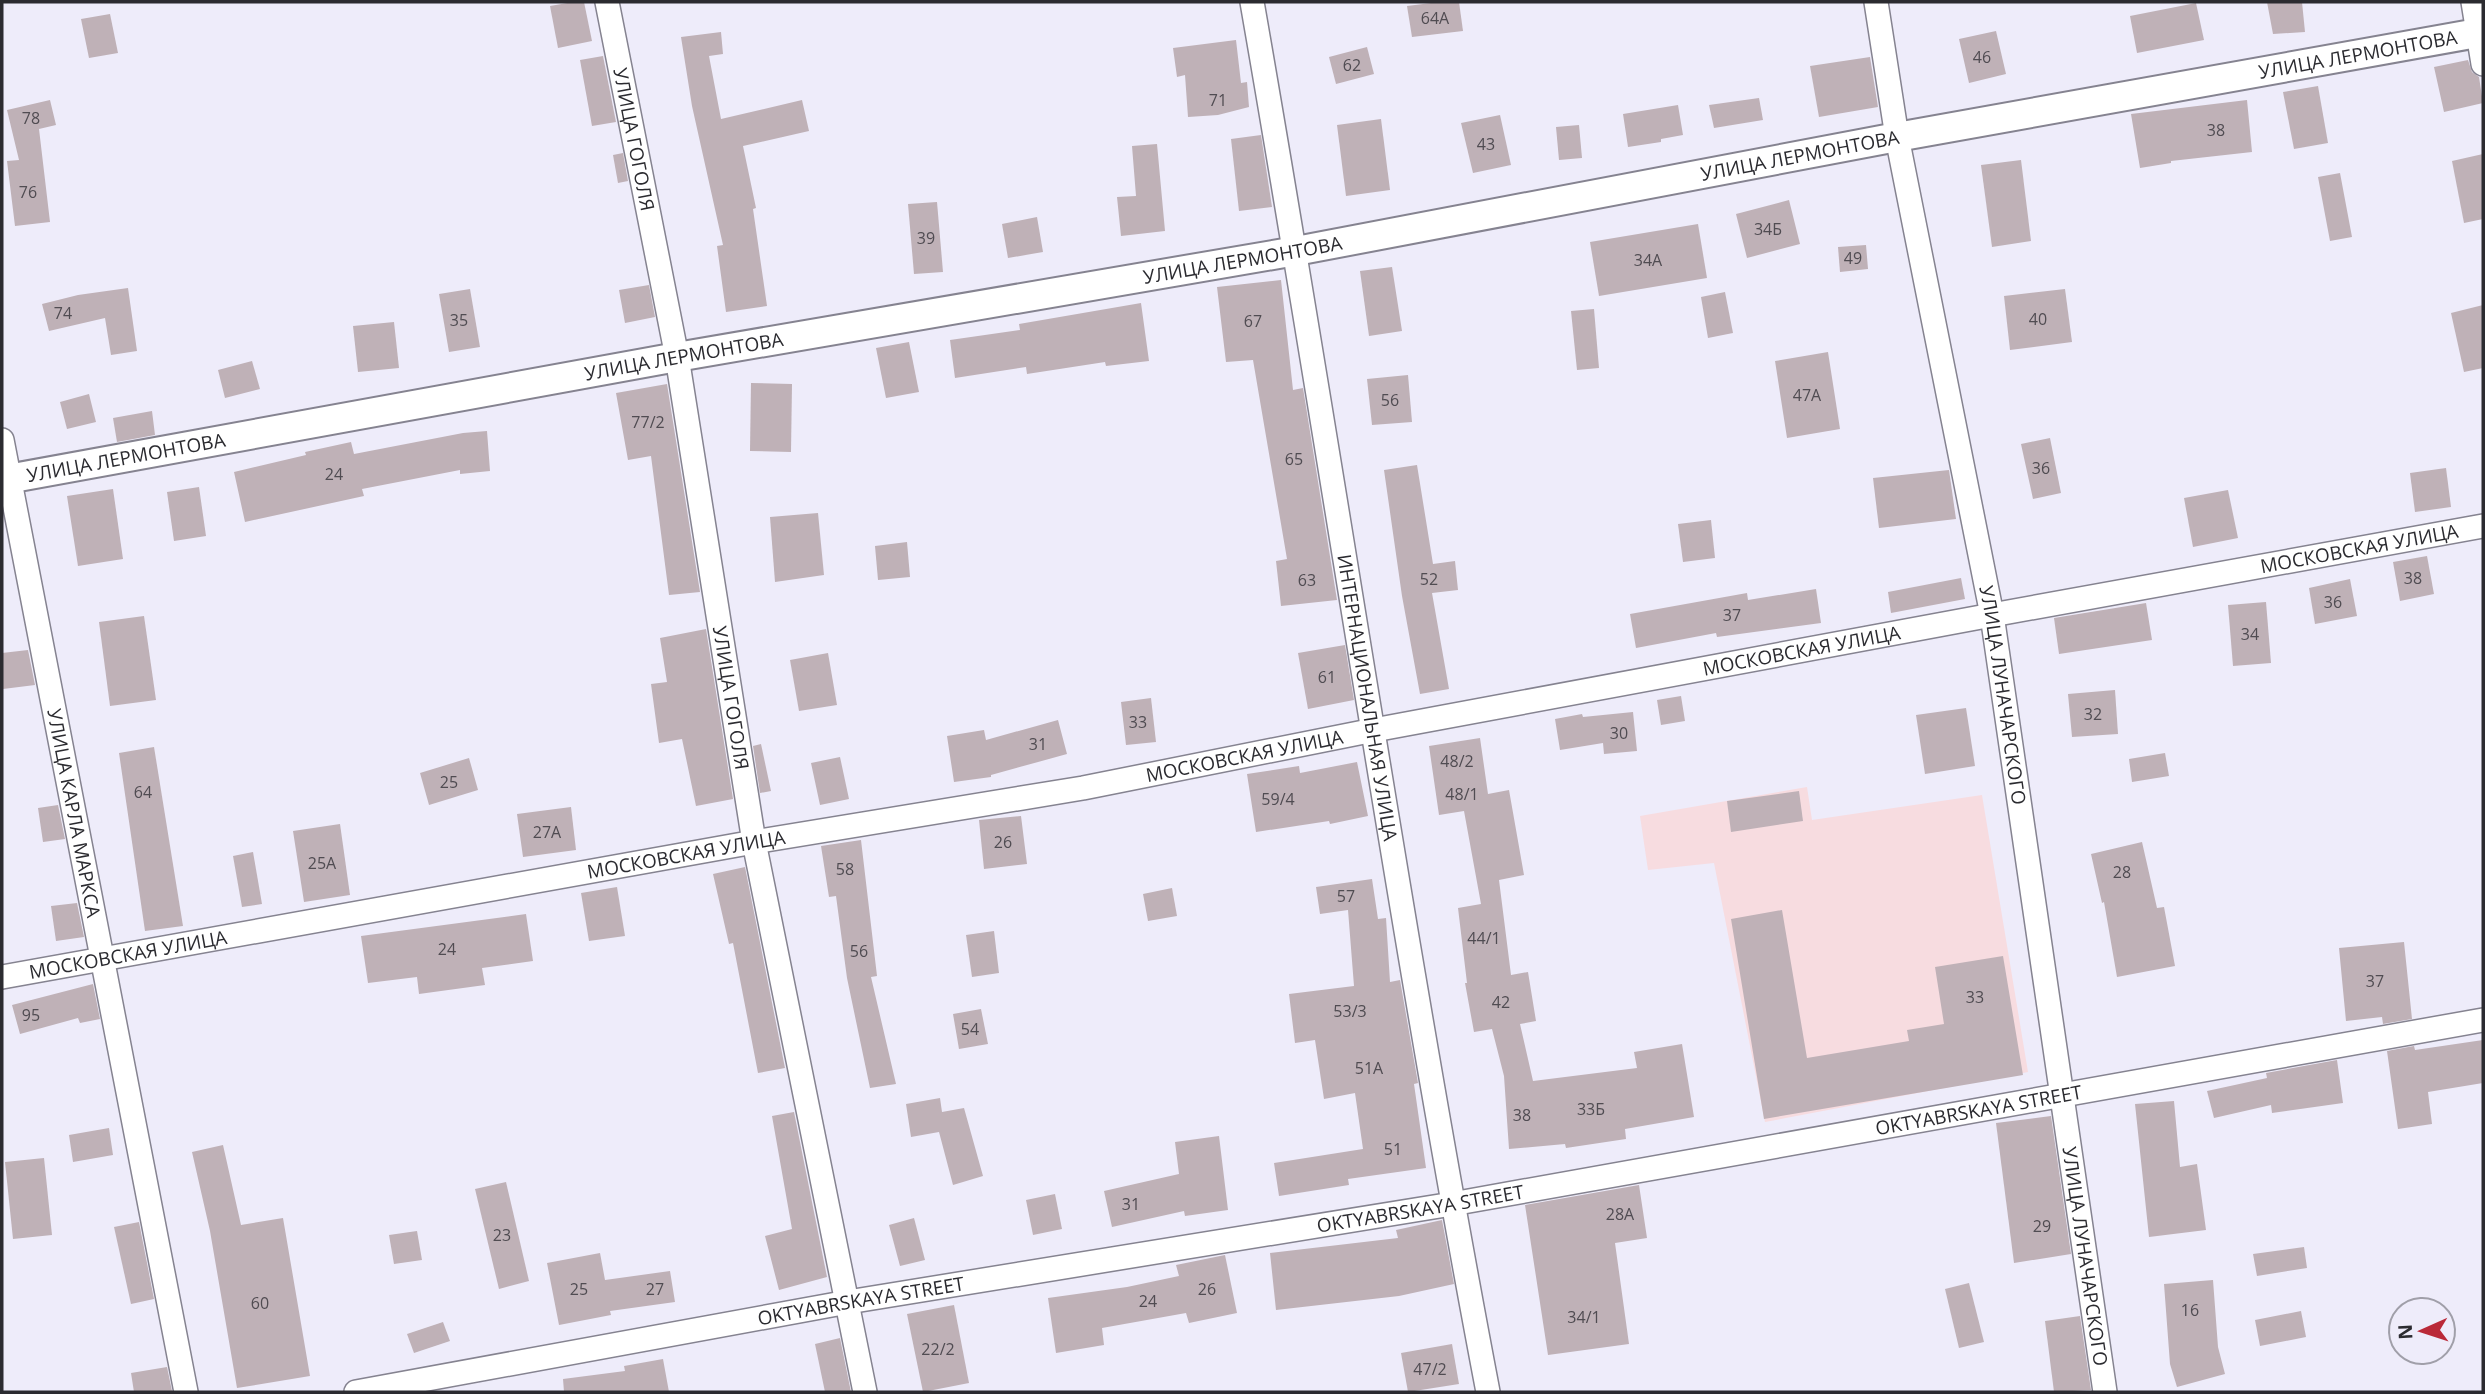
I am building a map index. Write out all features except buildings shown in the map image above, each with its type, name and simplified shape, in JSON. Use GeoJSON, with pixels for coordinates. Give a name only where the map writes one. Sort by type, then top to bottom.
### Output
{"type":"FeatureCollection","features":[{"type":"Feature","properties":{"kind":"street","name":"УЛИЦА ГОГОЛЯ"},"geometry":{"type":"LineString","coordinates":[[607,2],[677,357],[754,842],[865,1392]]}},
{"type":"Feature","properties":{"kind":"street","name":"ИНТЕРНАЦИОНАЛЬНАЯ УЛИЦА"},"geometry":{"type":"LineString","coordinates":[[1252,2],[1296,251],[1452,1204],[1488,1392]]}},
{"type":"Feature","properties":{"kind":"street","name":"УЛИЦА ЛУНАЧАРСКОГО"},"geometry":{"type":"LineString","coordinates":[[1876,2],[1897,137],[1992,615],[2105,1392]]}},
{"type":"Feature","properties":{"kind":"street"},"geometry":{"type":"LineString","coordinates":[[2473,2],[2481,33],[2483,64]]}},
{"type":"Feature","properties":{"kind":"street","name":"УЛИЦА ЛЕРМОНТОВА"},"geometry":{"type":"LineString","coordinates":[[6,479],[677,357],[1296,251],[1897,137],[2481,33]]}},
{"type":"Feature","properties":{"kind":"street","name":"УЛИЦА КАРЛА МАРКСА"},"geometry":{"type":"LineString","coordinates":[[2,440],[6,479],[186,1392]]}},
{"type":"Feature","properties":{"kind":"street","name":"МОСКОВСКАЯ УЛИЦА"},"geometry":{"type":"LineString","coordinates":[[2,977],[754,842],[1083,788],[1374,730],[2483,526]]}},
{"type":"Feature","properties":{"kind":"street","name":"OKTYABRSKAYA STREET"},"geometry":{"type":"LineString","coordinates":[[356,1392],[848,1302],[1452,1204],[2483,1020]]}},
{"type":"Feature","properties":{"kind":"shaded area"},"geometry":{"type":"Polygon","coordinates":[[[1807,787],[1812,820],[1982,795],[2028,1072],[1765,1122],[1714,863],[1648,870],[1640,816],[1807,787]]]}}]}
